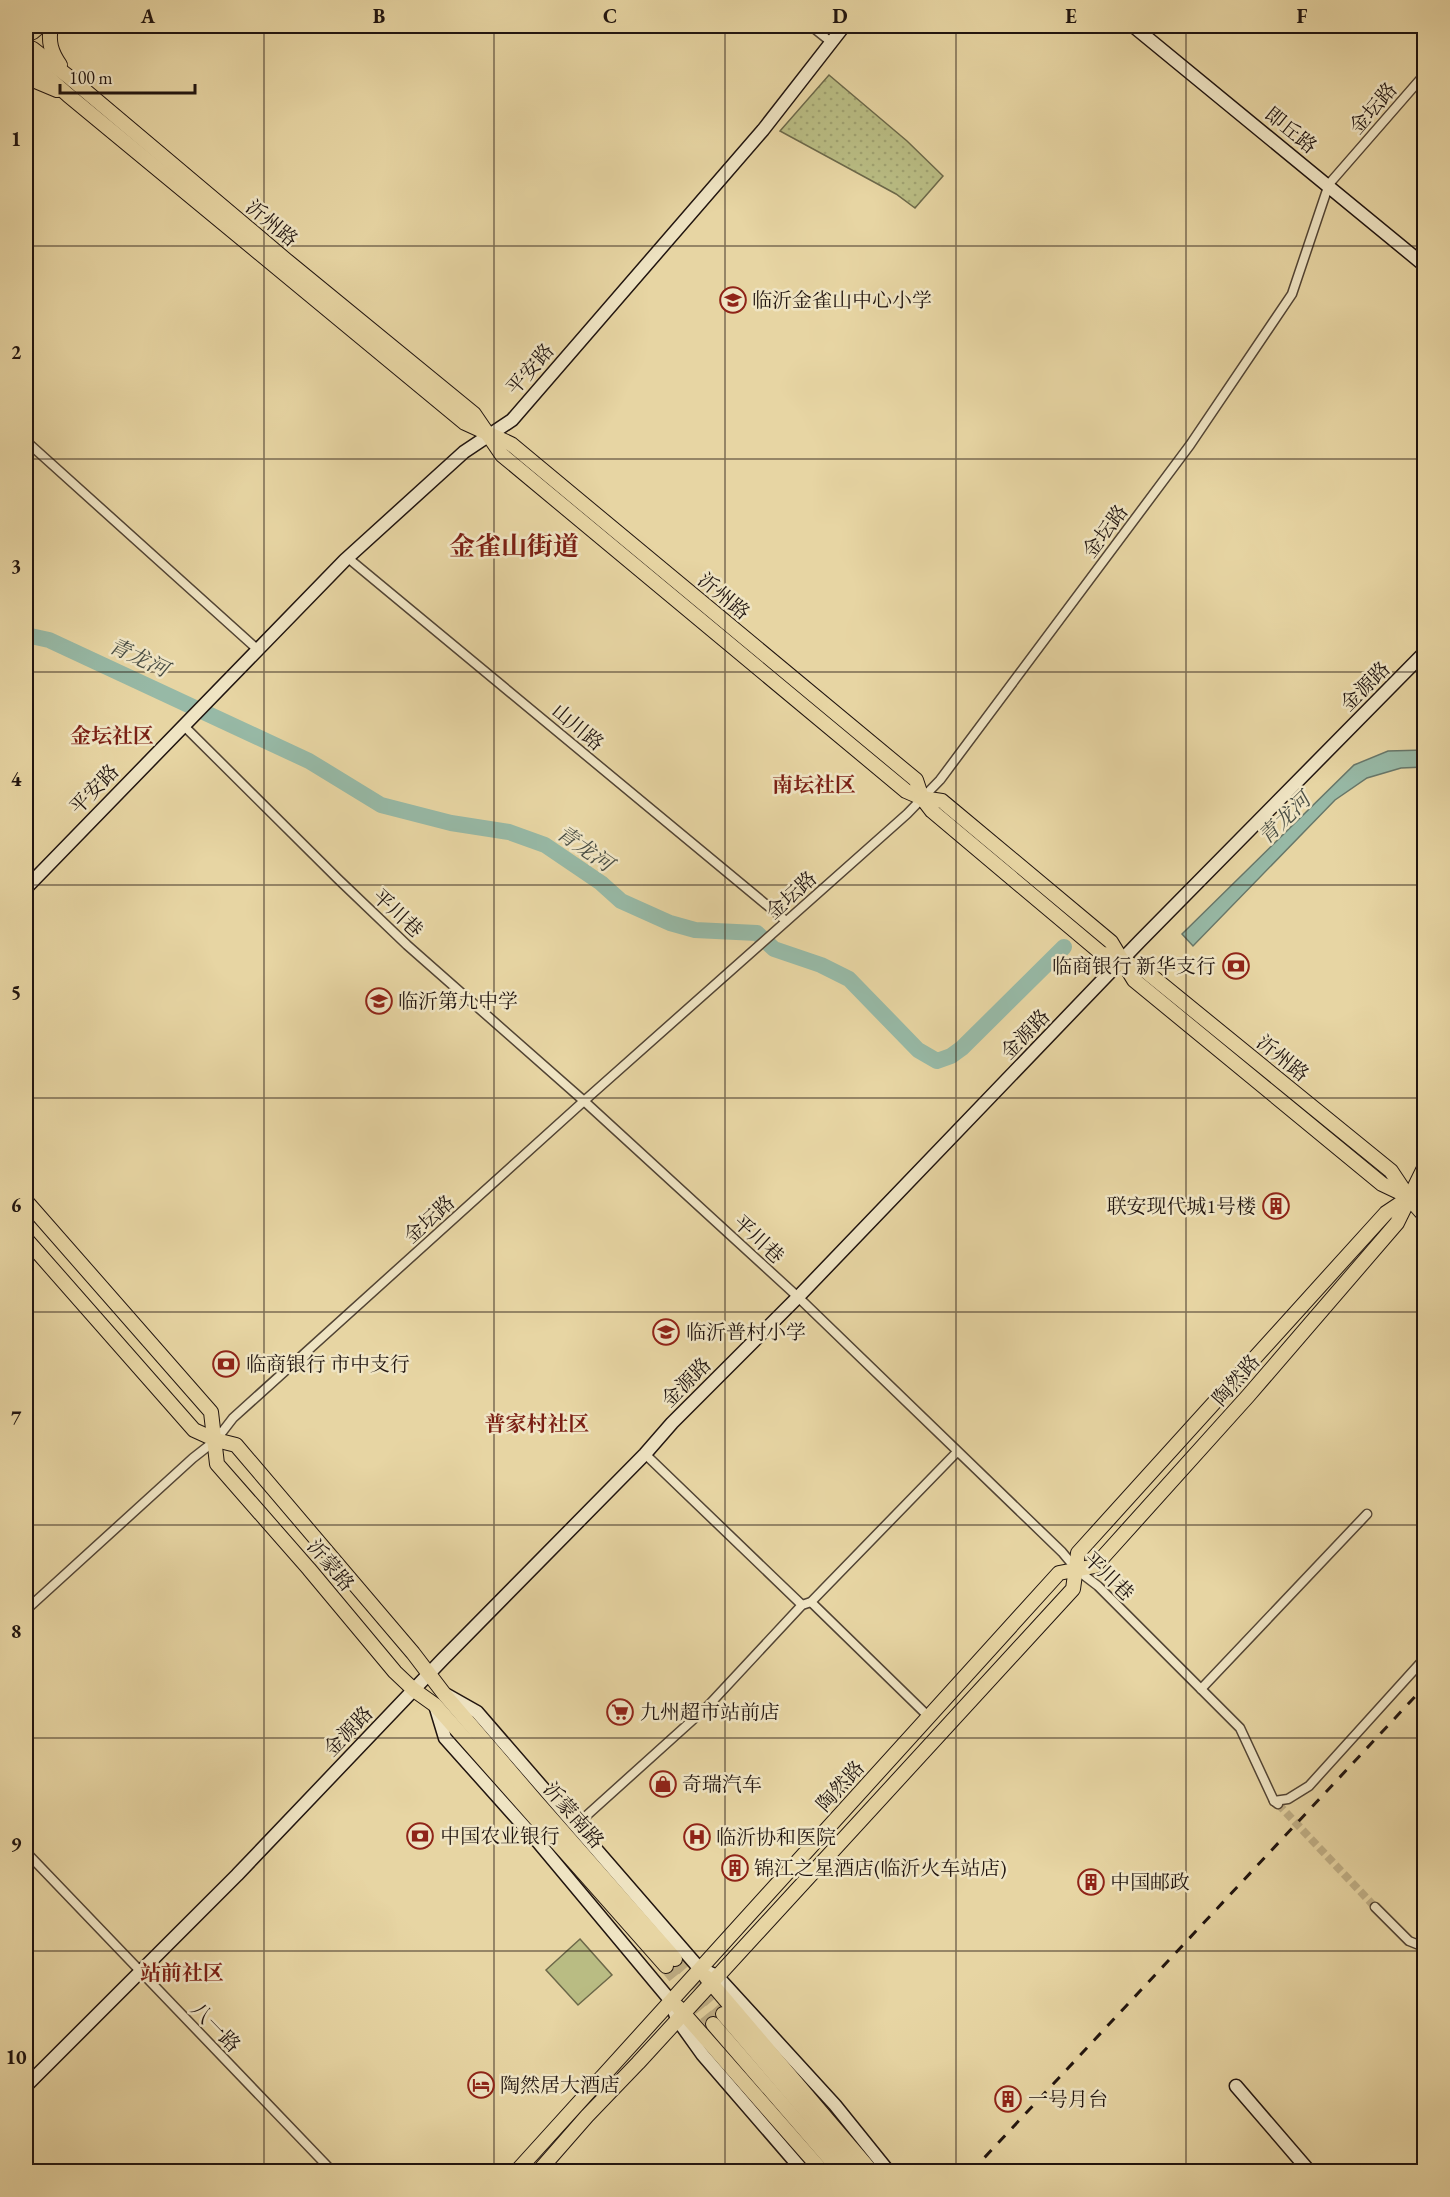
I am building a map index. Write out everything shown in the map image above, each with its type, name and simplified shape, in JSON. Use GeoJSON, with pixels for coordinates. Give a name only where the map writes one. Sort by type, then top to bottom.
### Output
{"type":"FeatureCollection","features":[{"type":"Feature","properties":{"kind":"main road"},"geometry":{"type":"LineString","coordinates":[[26,35],[40,26]]}},
{"type":"Feature","properties":{"kind":"main road"},"geometry":{"type":"LineString","coordinates":[[51,26],[48,38],[52,54],[69,77]]}},
{"type":"Feature","properties":{"kind":"main road","name":"沂州路"},"geometry":{"type":"LineString","coordinates":[[26,46],[69,77],[286,260],[474,414],[490,435]]}},
{"type":"Feature","properties":{"kind":"main road","name":"沂州路"},"geometry":{"type":"LineString","coordinates":[[26,58],[465,423],[511,444],[916,780],[922,798],[932,812],[1101,953],[1143,969],[1391,1171],[1409,1198],[1425,1215]]}},
{"type":"Feature","properties":{"kind":"main road"},"geometry":{"type":"LineString","coordinates":[[26,78],[68,95]]}},
{"type":"Feature","properties":{"kind":"main road","name":"陶然路"},"geometry":{"type":"LineString","coordinates":[[516,2172],[1059,1573],[1095,1566],[1397,1223],[1425,1168]]}},
{"type":"Feature","properties":{"kind":"main road","name":"陶然路"},"geometry":{"type":"LineString","coordinates":[[538,2172],[1073,1589],[1078,1552],[1386,1213],[1425,1186]]}},
{"type":"Feature","properties":{"kind":"main road"},"geometry":{"type":"LineString","coordinates":[[1409,1198],[1425,1204]]}},
{"type":"Feature","properties":{"kind":"main road","name":"沂蒙路"},"geometry":{"type":"LineString","coordinates":[[26,1201],[211,1412],[217,1464],[395,1672],[435,1705]]}},
{"type":"Feature","properties":{"kind":"main road","name":"沂蒙路"},"geometry":{"type":"LineString","coordinates":[[26,1239],[194,1430],[216,1440],[236,1445],[446,1695]]}},
{"type":"Feature","properties":{"kind":"main road","name":"沂蒙南路"},"geometry":{"type":"LineString","coordinates":[[435,1705],[671,1963],[446,1695]]}},
{"type":"Feature","properties":{"kind":"main road"},"geometry":{"type":"LineString","coordinates":[[699,1968],[713,1980],[872,2172]]}},
{"type":"Feature","properties":{"kind":"main road"},"geometry":{"type":"LineString","coordinates":[[670,2000],[680,2016],[823,2172]]}},
{"type":"Feature","properties":{"kind":"main road"},"geometry":{"type":"LineString","coordinates":[[842,2172],[718,2019],[858,2172]]}},
{"type":"Feature","properties":{"kind":"street"},"geometry":{"type":"LineString","coordinates":[[811,26],[831,42]]}},
{"type":"Feature","properties":{"kind":"street","name":"平安路"},"geometry":{"type":"LineString","coordinates":[[26,888],[348,558],[464,452],[512,420],[763,130],[844,26]]}},
{"type":"Feature","properties":{"kind":"street","name":"即丘路"},"geometry":{"type":"LineString","coordinates":[[1133,26],[1329,184],[1425,265]]}},
{"type":"Feature","properties":{"kind":"street","name":"金坛路"},"geometry":{"type":"LineString","coordinates":[[26,1610],[216,1440],[233,1418],[584,1101],[907,814],[940,780],[1190,445],[1292,294],[1329,184],[1425,75]]}},
{"type":"Feature","properties":{"kind":"street"},"geometry":{"type":"LineString","coordinates":[[26,441],[257,649]]}},
{"type":"Feature","properties":{"kind":"street","name":"山川路"},"geometry":{"type":"LineString","coordinates":[[348,558],[786,921]]}},
{"type":"Feature","properties":{"kind":"street","name":"金源路"},"geometry":{"type":"LineString","coordinates":[[26,2086],[237,1875],[429,1674],[645,1454],[672,1423],[798,1298],[1122,961],[1425,654]]}},
{"type":"Feature","properties":{"kind":"street","name":"平川巷"},"geometry":{"type":"LineString","coordinates":[[187,721],[338,879],[407,945],[584,1101],[798,1298],[1062,1552],[1077,1570],[1098,1586],[1240,1728],[1276,1803],[1309,1786],[1425,1659]]}},
{"type":"Feature","properties":{"kind":"street"},"geometry":{"type":"LineString","coordinates":[[575,1826],[707,1707],[957,1452]]}},
{"type":"Feature","properties":{"kind":"street"},"geometry":{"type":"LineString","coordinates":[[645,1454],[929,1717]]}},
{"type":"Feature","properties":{"kind":"street"},"geometry":{"type":"LineString","coordinates":[[1201,1689],[1367,1514]]}},
{"type":"Feature","properties":{"kind":"street"},"geometry":{"type":"LineString","coordinates":[[446,1695],[477,1712],[699,1968]]}},
{"type":"Feature","properties":{"kind":"street"},"geometry":{"type":"LineString","coordinates":[[435,1705],[445,1738],[538,1842],[670,2000]]}},
{"type":"Feature","properties":{"kind":"street","name":"八一路"},"geometry":{"type":"LineString","coordinates":[[26,1852],[333,2172]]}},
{"type":"Feature","properties":{"kind":"street"},"geometry":{"type":"LineString","coordinates":[[1375,1907],[1409,1941],[1425,1947]]}},
{"type":"Feature","properties":{"kind":"street"},"geometry":{"type":"LineString","coordinates":[[713,1980],[834,2105],[889,2172]]}},
{"type":"Feature","properties":{"kind":"street"},"geometry":{"type":"LineString","coordinates":[[680,2016],[702,2054],[804,2172]]}},
{"type":"Feature","properties":{"kind":"street"},"geometry":{"type":"LineString","coordinates":[[1236,2086],[1310,2172]]}},
{"type":"Feature","properties":{"kind":"green space"},"geometry":{"type":"Polygon","coordinates":[[[829,75],[907,141],[943,176],[915,208],[896,194],[780,131],[829,75]]]}},
{"type":"Feature","properties":{"kind":"green space"},"geometry":{"type":"Polygon","coordinates":[[[580,1939],[612,1975],[578,2005],[546,1970],[580,1939]]]}},
{"type":"Feature","properties":{"kind":"shaded area"},"geometry":{"type":"Polygon","coordinates":[[[1424,750],[1424,767],[1401,768],[1367,778],[1335,800],[1193,946],[1182,934],[1354,765],[1388,751],[1424,750]]]}},
{"type":"Feature","properties":{"kind":"waterway","name":"青龙河"},"geometry":{"type":"LineString","coordinates":[[26,635],[49,640],[309,761],[381,805],[451,823],[509,832],[545,845],[601,883],[621,901],[670,923],[695,930],[757,933],[774,949],[821,965],[849,979],[918,1050],[937,1061],[951,1056],[962,1048],[1064,947]]}},
{"type":"Feature","properties":{"kind":"tunnel"},"geometry":{"type":"LineString","coordinates":[[1278,1804],[1375,1907]]}},
{"type":"Feature","properties":{"kind":"tunnel"},"geometry":{"type":"LineString","coordinates":[[675,1959],[723,2014]]}},
{"type":"Feature","properties":{"kind":"tunnel"},"geometry":{"type":"LineString","coordinates":[[666,1966],[713,2024]]}},
{"type":"Feature","properties":{"kind":"railway"},"geometry":{"type":"LineString","coordinates":[[971,2172],[1424,1687]]}},
{"type":"Feature","properties":{"kind":"place","name":"临沂金雀山中心小学"},"geometry":{"type":"Point","coordinates":[733,300]}},
{"type":"Feature","properties":{"kind":"place","name":"临商银行 新华支行"},"geometry":{"type":"Point","coordinates":[1236,966]}},
{"type":"Feature","properties":{"kind":"place","name":"临沂第九中学"},"geometry":{"type":"Point","coordinates":[379,1001]}},
{"type":"Feature","properties":{"kind":"place","name":"联安现代城1号楼"},"geometry":{"type":"Point","coordinates":[1276,1206]}},
{"type":"Feature","properties":{"kind":"place","name":"临沂普村小学"},"geometry":{"type":"Point","coordinates":[666,1332]}},
{"type":"Feature","properties":{"kind":"place","name":"临商银行 市中支行"},"geometry":{"type":"Point","coordinates":[226,1364]}},
{"type":"Feature","properties":{"kind":"place","name":"九州超市站前店"},"geometry":{"type":"Point","coordinates":[620,1712]}},
{"type":"Feature","properties":{"kind":"place","name":"奇瑞汽车"},"geometry":{"type":"Point","coordinates":[663,1784]}},
{"type":"Feature","properties":{"kind":"place","name":"中国农业银行"},"geometry":{"type":"Point","coordinates":[420,1836]}},
{"type":"Feature","properties":{"kind":"place","name":"临沂协和医院"},"geometry":{"type":"Point","coordinates":[697,1837]}},
{"type":"Feature","properties":{"kind":"place","name":"锦江之星酒店(临沂火车站店)"},"geometry":{"type":"Point","coordinates":[735,1868]}},
{"type":"Feature","properties":{"kind":"place","name":"中国邮政"},"geometry":{"type":"Point","coordinates":[1091,1882]}},
{"type":"Feature","properties":{"kind":"place","name":"陶然居大酒店"},"geometry":{"type":"Point","coordinates":[481,2085]}},
{"type":"Feature","properties":{"kind":"place","name":"一号月台"},"geometry":{"type":"Point","coordinates":[1008,2099]}},
{"type":"Feature","properties":{"kind":"district","name":"金雀山街道"},"geometry":{"type":"Point","coordinates":[514,546]}},
{"type":"Feature","properties":{"kind":"district","name":"金坛社区"},"geometry":{"type":"Point","coordinates":[112,735]}},
{"type":"Feature","properties":{"kind":"district","name":"南坛社区"},"geometry":{"type":"Point","coordinates":[814,784]}},
{"type":"Feature","properties":{"kind":"district","name":"普家村社区"},"geometry":{"type":"Point","coordinates":[537,1423]}},
{"type":"Feature","properties":{"kind":"district","name":"站前社区"},"geometry":{"type":"Point","coordinates":[182,1972]}}]}
